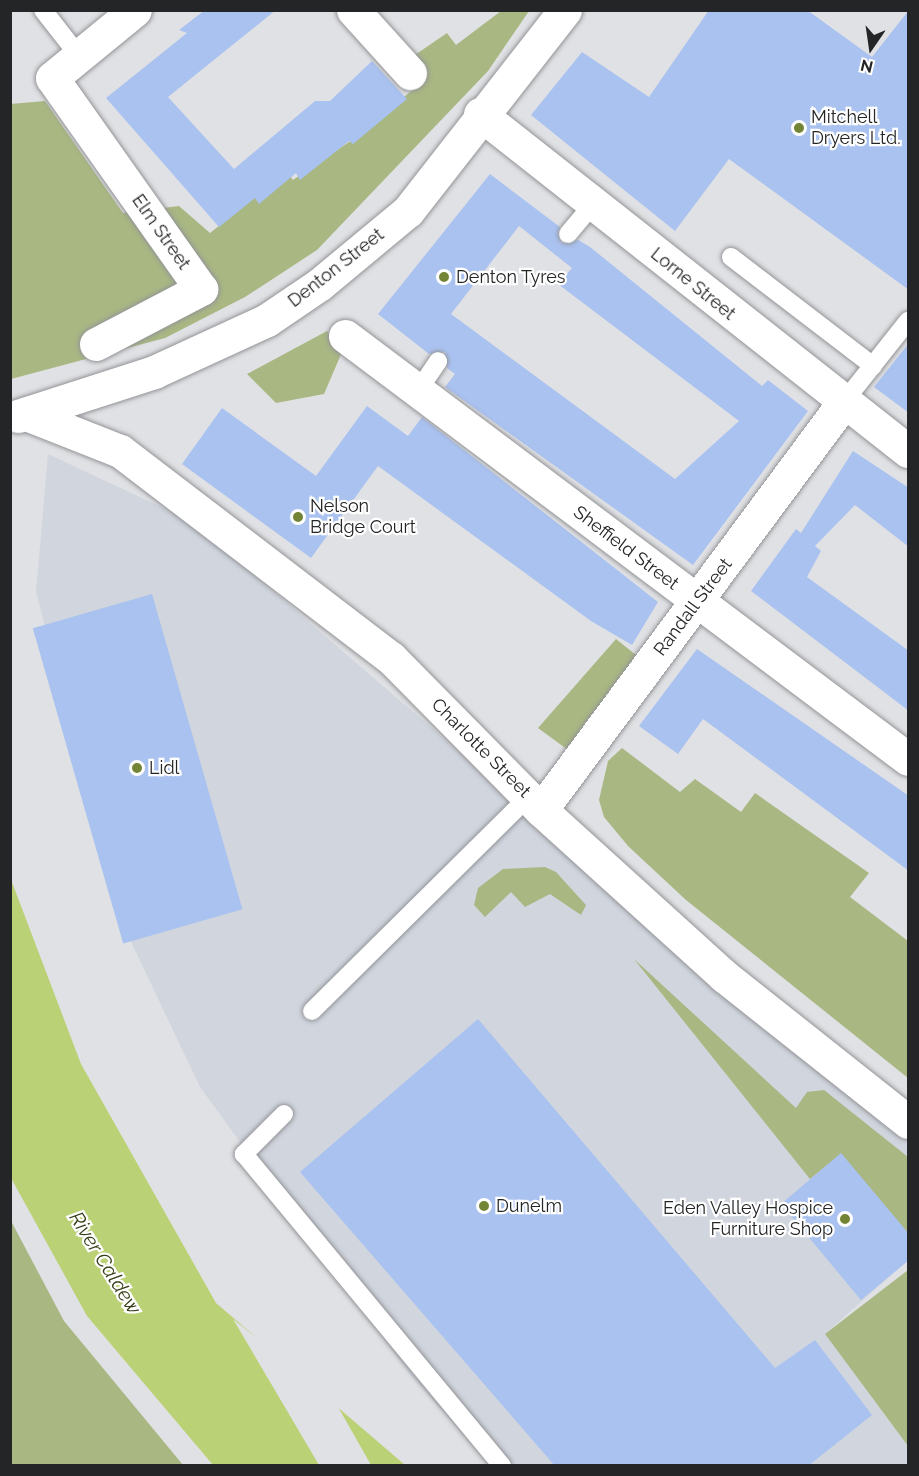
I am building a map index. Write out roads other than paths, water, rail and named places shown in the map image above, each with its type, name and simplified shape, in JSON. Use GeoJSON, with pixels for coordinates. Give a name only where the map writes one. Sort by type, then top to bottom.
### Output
{"type":"FeatureCollection","features":[{"type":"Feature","properties":{"kind":"street"},"geometry":{"type":"LineString","coordinates":[[80,56],[135,10]]}},
{"type":"Feature","properties":{"kind":"street"},"geometry":{"type":"LineString","coordinates":[[353,10],[410,73]]}},
{"type":"Feature","properties":{"kind":"street","name":"Denton Street"},"geometry":{"type":"LineString","coordinates":[[18,416],[154,372],[267,320],[320,284],[408,211],[480,114],[565,10]]}},
{"type":"Feature","properties":{"kind":"street","name":"Elm Street"},"geometry":{"type":"LineString","coordinates":[[80,56],[52,78],[201,289],[96,344]]}},
{"type":"Feature","properties":{"kind":"street","name":"Lorne Street"},"geometry":{"type":"LineString","coordinates":[[480,114],[843,403],[909,451]]}},
{"type":"Feature","properties":{"kind":"street","name":"Sheffield Street"},"geometry":{"type":"LineString","coordinates":[[345,336],[909,759]]}},
{"type":"Feature","properties":{"kind":"street","name":"Randall Street"},"geometry":{"type":"LineString","coordinates":[[535,803],[697,602],[843,403]]}},
{"type":"Feature","properties":{"kind":"street","name":"Charlotte Street"},"geometry":{"type":"LineString","coordinates":[[18,416],[120,451],[392,658],[535,803],[724,975],[909,1122]]}},
{"type":"Feature","properties":{"kind":"lane"},"geometry":{"type":"LineString","coordinates":[[43,10],[80,56]]}},
{"type":"Feature","properties":{"kind":"lane"},"geometry":{"type":"LineString","coordinates":[[568,234],[593,204]]}},
{"type":"Feature","properties":{"kind":"lane"},"geometry":{"type":"LineString","coordinates":[[731,257],[873,366]]}},
{"type":"Feature","properties":{"kind":"lane"},"geometry":{"type":"LineString","coordinates":[[843,403],[909,321]]}},
{"type":"Feature","properties":{"kind":"lane"},"geometry":{"type":"LineString","coordinates":[[418,391],[438,361]]}},
{"type":"Feature","properties":{"kind":"lane"},"geometry":{"type":"LineString","coordinates":[[312,1011],[535,803]]}},
{"type":"Feature","properties":{"kind":"lane"},"geometry":{"type":"LineString","coordinates":[[284,1114],[244,1154],[502,1466]]}},
{"type":"Feature","properties":{"kind":"water","name":"River Caldew"},"geometry":{"type":"Polygon","coordinates":[[[10,877],[81,1064],[216,1303],[405,1465],[213,1465],[87,1316],[11,1178],[10,877]]]}},
{"type":"Feature","properties":{"kind":"place","name":"Mitchell Dryers Ltd."},"geometry":{"type":"Point","coordinates":[799,128]}},
{"type":"Feature","properties":{"kind":"place","name":"Denton Tyres"},"geometry":{"type":"Point","coordinates":[444,277]}},
{"type":"Feature","properties":{"kind":"place","name":"Nelson Bridge Court"},"geometry":{"type":"Point","coordinates":[298,517]}},
{"type":"Feature","properties":{"kind":"place","name":"Lidl"},"geometry":{"type":"Point","coordinates":[137,768]}},
{"type":"Feature","properties":{"kind":"place","name":"Dunelm"},"geometry":{"type":"Point","coordinates":[484,1206]}},
{"type":"Feature","properties":{"kind":"place","name":"Eden Valley Hospice Furniture Shop"},"geometry":{"type":"Point","coordinates":[845,1219]}}]}
